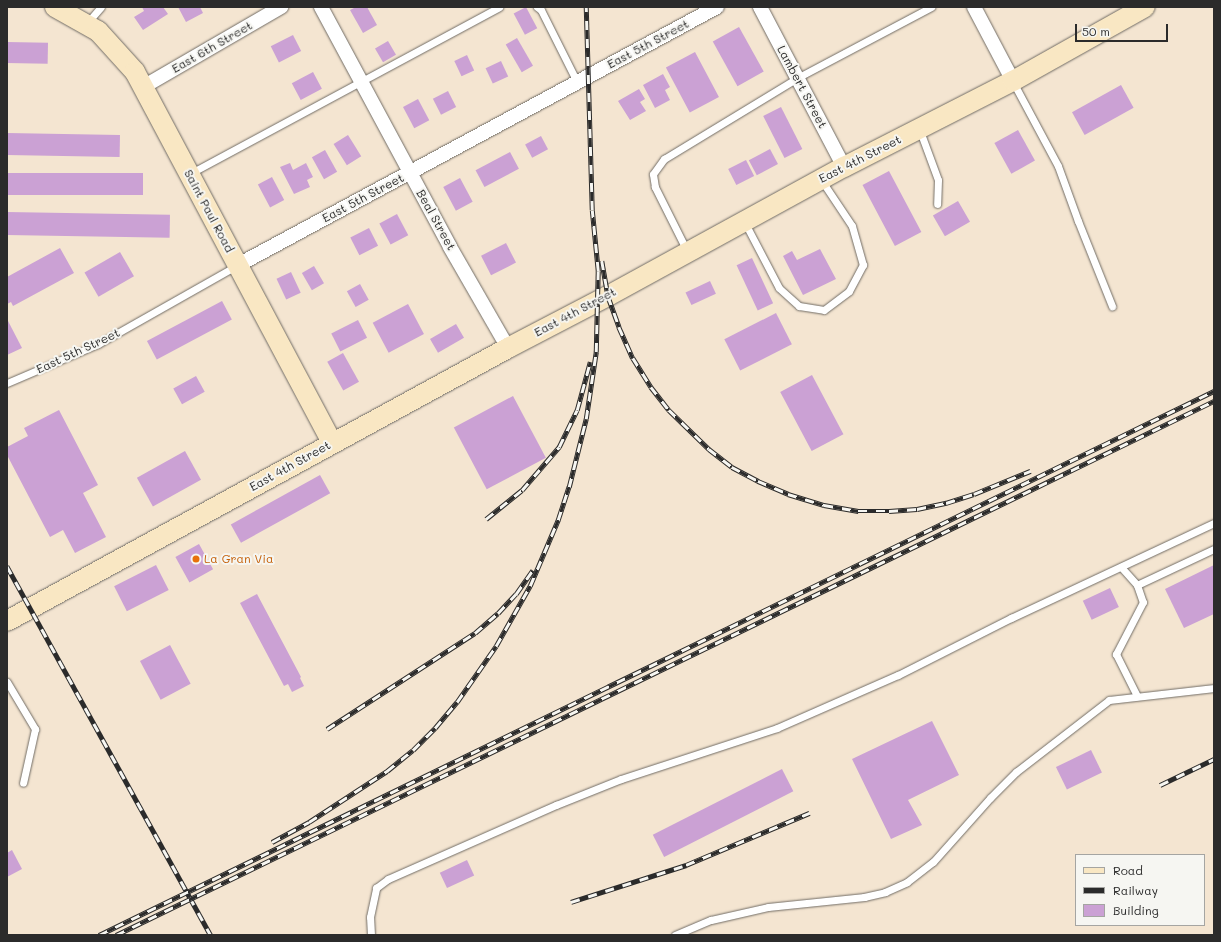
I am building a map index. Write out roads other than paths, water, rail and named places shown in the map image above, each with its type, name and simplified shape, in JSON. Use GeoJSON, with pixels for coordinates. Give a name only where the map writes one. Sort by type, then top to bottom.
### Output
{"type":"FeatureCollection","features":[{"type":"Feature","properties":{"kind":"main road","name":"Saint Paul Road"},"geometry":{"type":"LineString","coordinates":[[55,7],[98,31],[135,72],[332,443]]}},
{"type":"Feature","properties":{"kind":"main road","name":"East 4th Street"},"geometry":{"type":"LineString","coordinates":[[7,621],[332,443],[608,296],[687,251],[844,167],[1013,81],[1145,7]]}},
{"type":"Feature","properties":{"kind":"street","name":"East 6th Street"},"geometry":{"type":"LineString","coordinates":[[143,87],[281,7]]}},
{"type":"Feature","properties":{"kind":"street","name":"Beal Street"},"geometry":{"type":"LineString","coordinates":[[321,7],[410,172],[508,348]]}},
{"type":"Feature","properties":{"kind":"street","name":"East 5th Street"},"geometry":{"type":"LineString","coordinates":[[238,265],[717,7]]}},
{"type":"Feature","properties":{"kind":"street","name":"Lambert Street"},"geometry":{"type":"LineString","coordinates":[[760,7],[844,167]]}},
{"type":"Feature","properties":{"kind":"street"},"geometry":{"type":"LineString","coordinates":[[974,7],[1013,81]]}},
{"type":"Feature","properties":{"kind":"lane"},"geometry":{"type":"LineString","coordinates":[[86,24],[101,7]]}},
{"type":"Feature","properties":{"kind":"lane"},"geometry":{"type":"LineString","coordinates":[[189,174],[499,7]]}},
{"type":"Feature","properties":{"kind":"lane"},"geometry":{"type":"LineString","coordinates":[[537,7],[541,10],[577,82]]}},
{"type":"Feature","properties":{"kind":"lane"},"geometry":{"type":"LineString","coordinates":[[687,251],[655,187],[653,174],[664,159],[797,78],[931,7]]}},
{"type":"Feature","properties":{"kind":"lane"},"geometry":{"type":"LineString","coordinates":[[1013,81],[1058,166],[1112,306]]}},
{"type":"Feature","properties":{"kind":"lane"},"geometry":{"type":"LineString","coordinates":[[919,128],[938,180],[937,204]]}},
{"type":"Feature","properties":{"kind":"lane"},"geometry":{"type":"LineString","coordinates":[[744,221],[779,288],[799,306],[824,310],[849,291],[863,265],[852,226],[820,180]]}},
{"type":"Feature","properties":{"kind":"lane","name":"East 5th Street"},"geometry":{"type":"LineString","coordinates":[[7,383],[98,344],[238,265]]}},
{"type":"Feature","properties":{"kind":"lane"},"geometry":{"type":"LineString","coordinates":[[371,935],[370,917],[376,888],[388,879],[556,805],[621,779],[777,728],[898,675],[1011,618],[1214,523]]}},
{"type":"Feature","properties":{"kind":"lane"},"geometry":{"type":"LineString","coordinates":[[1137,585],[1214,549]]}},
{"type":"Feature","properties":{"kind":"lane"},"geometry":{"type":"LineString","coordinates":[[1121,567],[1137,585],[1142,602],[1116,654],[1137,696]]}},
{"type":"Feature","properties":{"kind":"lane"},"geometry":{"type":"LineString","coordinates":[[7,682],[35,729],[23,783]]}},
{"type":"Feature","properties":{"kind":"lane"},"geometry":{"type":"LineString","coordinates":[[675,935],[711,920],[768,907],[864,897],[885,892],[907,882],[933,862],[990,798],[1016,772],[1109,700],[1214,688]]}},
{"type":"Feature","properties":{"kind":"railway"},"geometry":{"type":"LineString","coordinates":[[272,842],[309,822],[387,771],[413,750],[435,728],[457,702],[496,646],[530,586],[558,520],[569,487],[586,419],[596,352],[598,271],[592,210],[586,7]]}},
{"type":"Feature","properties":{"kind":"railway"},"geometry":{"type":"LineString","coordinates":[[602,261],[608,296],[619,327],[633,358],[651,387],[669,410],[709,449],[732,467],[758,481],[788,494],[824,505],[858,511],[889,511],[917,509],[946,503],[974,494],[1030,471]]}},
{"type":"Feature","properties":{"kind":"railway"},"geometry":{"type":"LineString","coordinates":[[486,519],[522,490],[559,447],[577,410],[590,362]]}},
{"type":"Feature","properties":{"kind":"railway"},"geometry":{"type":"LineString","coordinates":[[99,935],[1214,391]]}},
{"type":"Feature","properties":{"kind":"railway"},"geometry":{"type":"LineString","coordinates":[[116,935],[1214,401]]}},
{"type":"Feature","properties":{"kind":"railway"},"geometry":{"type":"LineString","coordinates":[[7,566],[211,935]]}},
{"type":"Feature","properties":{"kind":"railway"},"geometry":{"type":"LineString","coordinates":[[327,729],[475,633],[498,613],[516,594],[533,570]]}},
{"type":"Feature","properties":{"kind":"railway"},"geometry":{"type":"LineString","coordinates":[[1160,785],[1214,759]]}},
{"type":"Feature","properties":{"kind":"railway"},"geometry":{"type":"LineString","coordinates":[[571,902],[686,865],[809,813]]}},
{"type":"Feature","properties":{"kind":"place","name":"La Gran Via"},"geometry":{"type":"Point","coordinates":[196,559]}}]}
